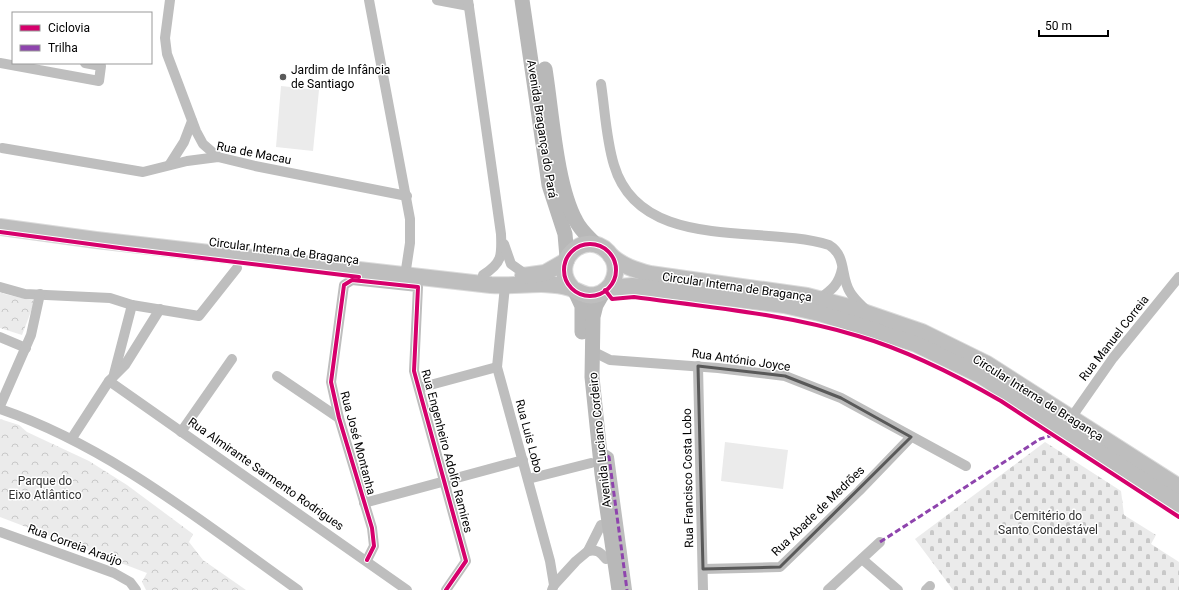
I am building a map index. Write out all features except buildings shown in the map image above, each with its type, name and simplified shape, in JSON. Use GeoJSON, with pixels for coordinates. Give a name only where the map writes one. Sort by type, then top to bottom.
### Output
{"type":"FeatureCollection","features":[{"type":"Feature","properties":{"kind":"main road","name":"Avenida Bragança do Pará"},"geometry":{"type":"LineString","coordinates":[[522,0],[549,185],[565,234],[567,259]]}},
{"type":"Feature","properties":{"kind":"main road","name":"Avenida Bragança do Pará"},"geometry":{"type":"LineString","coordinates":[[545,69],[560,167],[568,204],[581,229],[596,245]]}},
{"type":"Feature","properties":{"kind":"main road","name":"Circular Interna de Bragança"},"geometry":{"type":"LineString","coordinates":[[0,217],[406,271],[505,286],[543,284],[574,290]]}},
{"type":"Feature","properties":{"kind":"main road","name":"Circular Interna de Bragança"},"geometry":{"type":"LineString","coordinates":[[0,227],[96,240],[406,271],[528,276],[545,273],[567,259]]}},
{"type":"Feature","properties":{"kind":"main road"},"geometry":{"type":"LineString","coordinates":[[583,245],[596,245],[602,247],[612,256],[616,272],[613,281],[606,290],[590,296],[574,290],[565,276],[567,259],[577,248],[583,245]]}},
{"type":"Feature","properties":{"kind":"main road","name":"Circular Interna de Bragança"},"geometry":{"type":"LineString","coordinates":[[612,256],[620,263],[634,270],[650,274],[819,299],[922,332],[987,364],[1179,487]]}},
{"type":"Feature","properties":{"kind":"main road","name":"Circular Interna de Bragança"},"geometry":{"type":"LineString","coordinates":[[606,290],[632,286],[784,305],[819,313],[916,344],[980,375],[1179,504]]}},
{"type":"Feature","properties":{"kind":"main road","name":"Avenida Luciano Cordeiro"},"geometry":{"type":"LineString","coordinates":[[574,290],[581,302],[583,311],[583,388],[591,463],[606,559],[609,590]]}},
{"type":"Feature","properties":{"kind":"main road","name":"Avenida Luciano Cordeiro"},"geometry":{"type":"LineString","coordinates":[[606,290],[594,311],[592,373],[600,450],[619,590]]}},
{"type":"Feature","properties":{"kind":"street"},"geometry":{"type":"LineString","coordinates":[[170,0],[165,38],[167,54],[192,121],[203,144],[218,157]]}},
{"type":"Feature","properties":{"kind":"street"},"geometry":{"type":"LineString","coordinates":[[369,0],[407,196],[410,219],[406,271]]}},
{"type":"Feature","properties":{"kind":"street"},"geometry":{"type":"LineString","coordinates":[[437,0],[468,3],[501,234],[502,251],[499,262],[494,268],[483,275]]}},
{"type":"Feature","properties":{"kind":"street"},"geometry":{"type":"LineString","coordinates":[[0,63],[30,66],[99,81],[101,66],[90,64]]}},
{"type":"Feature","properties":{"kind":"street"},"geometry":{"type":"LineString","coordinates":[[601,84],[612,158],[617,172],[629,194],[651,214],[665,221],[687,227],[824,243],[837,251],[843,265],[850,292],[873,316]]}},
{"type":"Feature","properties":{"kind":"street"},"geometry":{"type":"LineString","coordinates":[[170,164],[184,142],[192,121]]}},
{"type":"Feature","properties":{"kind":"street","name":"Rua de Macau"},"geometry":{"type":"LineString","coordinates":[[2,148],[129,171],[143,172],[170,164],[218,157],[255,166],[407,196]]}},
{"type":"Feature","properties":{"kind":"street"},"geometry":{"type":"LineString","coordinates":[[501,234],[510,264],[528,276]]}},
{"type":"Feature","properties":{"kind":"street"},"geometry":{"type":"LineString","coordinates":[[819,299],[837,284],[843,265]]}},
{"type":"Feature","properties":{"kind":"street"},"geometry":{"type":"LineString","coordinates":[[0,287],[25,294],[110,298],[132,305],[199,316],[237,268]]}},
{"type":"Feature","properties":{"kind":"street","name":"Rua Manuel Correia"},"geometry":{"type":"LineString","coordinates":[[1071,418],[1112,358],[1179,277]]}},
{"type":"Feature","properties":{"kind":"street","name":"Rua José Montanha"},"geometry":{"type":"LineString","coordinates":[[367,560],[374,546],[372,528],[339,418],[331,382],[344,286],[352,280],[418,287]]}},
{"type":"Feature","properties":{"kind":"street","name":"Rua Luis Lobo"},"geometry":{"type":"LineString","coordinates":[[505,286],[497,367],[550,561],[553,588]]}},
{"type":"Feature","properties":{"kind":"street","name":"Rua Engenheiro Adolfo Ramires"},"geometry":{"type":"LineString","coordinates":[[418,287],[414,371],[466,561],[446,590]]}},
{"type":"Feature","properties":{"kind":"street"},"geometry":{"type":"LineString","coordinates":[[0,406],[31,335],[40,294]]}},
{"type":"Feature","properties":{"kind":"street"},"geometry":{"type":"LineString","coordinates":[[112,378],[132,305]]}},
{"type":"Feature","properties":{"kind":"street"},"geometry":{"type":"LineString","coordinates":[[72,438],[112,378],[124,365],[160,309]]}},
{"type":"Feature","properties":{"kind":"street"},"geometry":{"type":"LineString","coordinates":[[0,337],[26,348]]}},
{"type":"Feature","properties":{"kind":"street","name":"Rua António Joyce"},"geometry":{"type":"LineString","coordinates":[[592,351],[610,360],[698,366],[785,376],[841,398],[966,466]]}},
{"type":"Feature","properties":{"kind":"street"},"geometry":{"type":"LineString","coordinates":[[181,432],[232,359]]}},
{"type":"Feature","properties":{"kind":"street"},"geometry":{"type":"LineString","coordinates":[[592,373],[595,366],[610,360]]}},
{"type":"Feature","properties":{"kind":"street","name":"Rua Francisco Costa Lobo"},"geometry":{"type":"LineString","coordinates":[[698,366],[703,590]]}},
{"type":"Feature","properties":{"kind":"street"},"geometry":{"type":"LineString","coordinates":[[419,388],[497,367]]}},
{"type":"Feature","properties":{"kind":"street","name":"Rua José Montanha"},"geometry":{"type":"LineString","coordinates":[[277,376],[339,418]]}},
{"type":"Feature","properties":{"kind":"street","name":"Rua Almirante Sarmento Rodrigues"},"geometry":{"type":"LineString","coordinates":[[112,378],[181,432],[367,560],[407,590]]}},
{"type":"Feature","properties":{"kind":"street"},"geometry":{"type":"LineString","coordinates":[[0,409],[28,418],[72,438],[141,478],[298,590]]}},
{"type":"Feature","properties":{"kind":"street","name":"Rua Abade de Medrões"},"geometry":{"type":"LineString","coordinates":[[703,569],[780,567],[859,491],[911,437]]}},
{"type":"Feature","properties":{"kind":"street"},"geometry":{"type":"LineString","coordinates":[[600,450],[608,457],[627,590]]}},
{"type":"Feature","properties":{"kind":"street"},"geometry":{"type":"LineString","coordinates":[[364,503],[522,460]]}},
{"type":"Feature","properties":{"kind":"street"},"geometry":{"type":"LineString","coordinates":[[528,479],[591,463]]}},
{"type":"Feature","properties":{"kind":"street"},"geometry":{"type":"LineString","coordinates":[[553,588],[576,561],[588,551],[601,525]]}},
{"type":"Feature","properties":{"kind":"street","name":"Rua Correia Araújo"},"geometry":{"type":"LineString","coordinates":[[0,532],[114,573],[130,582],[136,590]]}},
{"type":"Feature","properties":{"kind":"street"},"geometry":{"type":"LineString","coordinates":[[828,590],[880,542]]}},
{"type":"Feature","properties":{"kind":"street"},"geometry":{"type":"LineString","coordinates":[[588,551],[593,550],[599,552],[606,559]]}},
{"type":"Feature","properties":{"kind":"street"},"geometry":{"type":"LineString","coordinates":[[862,559],[898,590]]}},
{"type":"Feature","properties":{"kind":"highlighted area"},"geometry":{"type":"Polygon","coordinates":[[[698,366],[785,376],[841,398],[911,437],[780,567],[703,569],[698,366]]]}},
{"type":"Feature","properties":{"kind":"green space"},"geometry":{"type":"Polygon","coordinates":[[[281,86],[319,90],[313,151],[276,147],[281,86]]]}},
{"type":"Feature","properties":{"kind":"green space"},"geometry":{"type":"Polygon","coordinates":[[[0,293],[35,301],[22,335],[0,328],[0,293]]]}},
{"type":"Feature","properties":{"kind":"green space","name":"Parque do Eixo Atlântico"},"geometry":{"type":"Polygon","coordinates":[[[0,419],[19,425],[27,432],[89,461],[127,485],[193,534],[189,542],[203,560],[246,590],[146,590],[142,582],[147,573],[0,517],[0,419]]]}},
{"type":"Feature","properties":{"kind":"green space"},"geometry":{"type":"Polygon","coordinates":[[[725,442],[788,450],[783,489],[721,481],[725,442]]]}},
{"type":"Feature","properties":{"kind":"green space","name":"Cemitério do Santo Condestável"},"geometry":{"type":"Polygon","coordinates":[[[1045,442],[1121,491],[1124,515],[1156,535],[1151,544],[1179,562],[1179,590],[953,590],[915,539],[1045,442]]]}},
{"type":"Feature","properties":{"kind":"marked path"},"geometry":{"type":"LineString","coordinates":[[880,542],[1040,439],[1053,435]]}},
{"type":"Feature","properties":{"kind":"marked path"},"geometry":{"type":"LineString","coordinates":[[600,451],[609,457],[627,590]]}},
{"type":"Feature","properties":{"kind":"cycle path"},"geometry":{"type":"LineString","coordinates":[[0,232],[359,277]]}},
{"type":"Feature","properties":{"kind":"cycle path"},"geometry":{"type":"LineString","coordinates":[[590,244],[600,246],[608,252],[614,260],[616,270],[614,280],[608,288],[600,294],[590,296],[580,294],[572,288],[566,280],[564,270],[566,260],[572,252],[580,246],[590,244]]}},
{"type":"Feature","properties":{"kind":"cycle path"},"geometry":{"type":"LineString","coordinates":[[367,560],[374,546],[372,528],[339,418],[331,382],[344,285],[352,280],[418,287],[414,371],[466,561],[446,590]]}},
{"type":"Feature","properties":{"kind":"cycle path"},"geometry":{"type":"LineString","coordinates":[[605,290],[612,299],[634,297],[747,312],[803,322],[858,336],[914,356],[967,382],[1001,401],[1179,517]]}},
{"type":"Feature","properties":{"kind":"place","name":"Jardim de Infância de Santiago"},"geometry":{"type":"Point","coordinates":[283,77]}}]}
